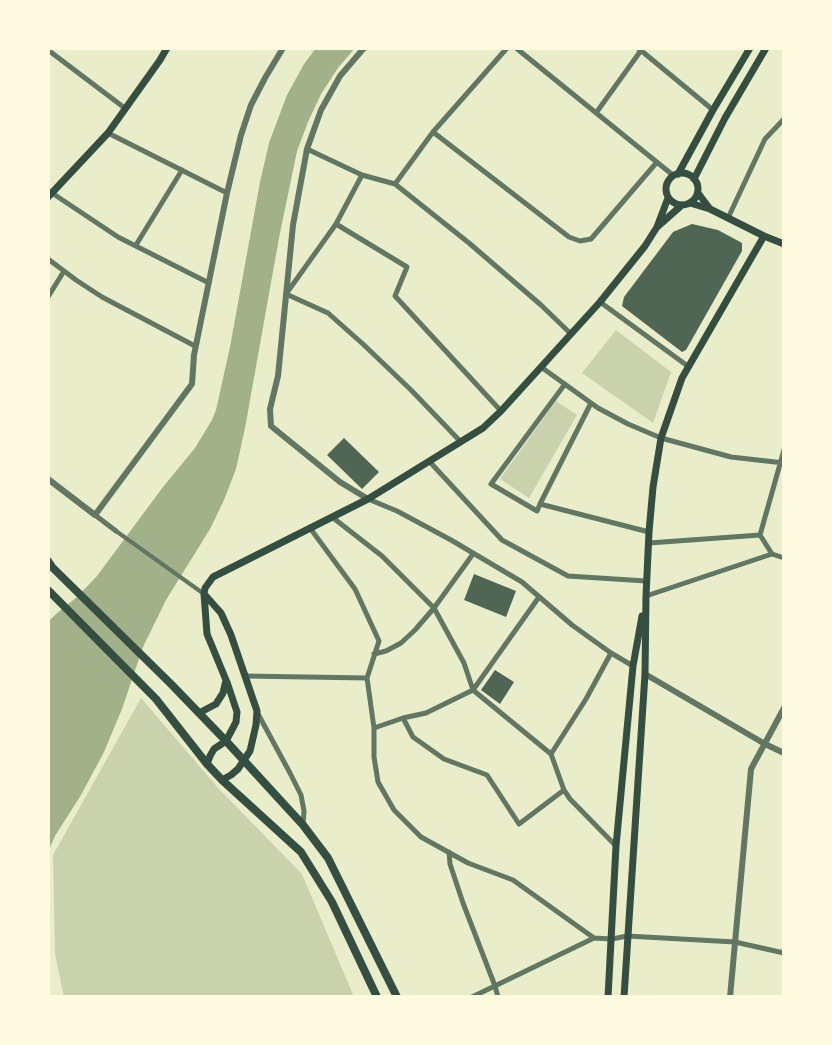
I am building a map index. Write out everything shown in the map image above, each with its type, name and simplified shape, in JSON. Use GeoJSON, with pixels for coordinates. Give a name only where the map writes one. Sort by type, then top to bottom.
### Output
{"type":"FeatureCollection","features":[{"type":"Feature","properties":{"kind":"main road"},"geometry":{"type":"LineString","coordinates":[[50,195],[108,134],[167,48]]}},
{"type":"Feature","properties":{"kind":"main road"},"geometry":{"type":"LineString","coordinates":[[207,764],[214,749],[226,741],[236,722],[237,712],[207,634],[204,594],[205,588],[213,577],[368,499],[483,428],[501,411],[600,302],[645,246],[657,227],[668,198],[667,186],[676,175],[750,48]]}},
{"type":"Feature","properties":{"kind":"main road"},"geometry":{"type":"LineString","coordinates":[[694,179],[725,118],[766,48]]}},
{"type":"Feature","properties":{"kind":"main road"},"geometry":{"type":"LineString","coordinates":[[676,175],[686,174],[694,179],[698,193],[710,209]]}},
{"type":"Feature","properties":{"kind":"main road"},"geometry":{"type":"LineString","coordinates":[[657,227],[698,193]]}},
{"type":"Feature","properties":{"kind":"main road"},"geometry":{"type":"LineString","coordinates":[[668,198],[674,203],[710,209],[784,244]]}},
{"type":"Feature","properties":{"kind":"main road"},"geometry":{"type":"LineString","coordinates":[[624,997],[645,674],[648,543],[653,487],[661,438],[682,378],[764,236]]}},
{"type":"Feature","properties":{"kind":"main road"},"geometry":{"type":"LineString","coordinates":[[48,561],[171,684],[303,825],[328,858],[396,997]]}},
{"type":"Feature","properties":{"kind":"main road"},"geometry":{"type":"LineString","coordinates":[[48,590],[156,699],[222,780],[301,852],[332,902],[377,997]]}},
{"type":"Feature","properties":{"kind":"main road"},"geometry":{"type":"LineString","coordinates":[[204,594],[221,613],[257,711],[250,751],[235,772],[222,780]]}},
{"type":"Feature","properties":{"kind":"main road"},"geometry":{"type":"LineString","coordinates":[[608,997],[616,846],[633,666],[646,596]]}},
{"type":"Feature","properties":{"kind":"main road"},"geometry":{"type":"LineString","coordinates":[[633,666],[645,674]]}},
{"type":"Feature","properties":{"kind":"main road"},"geometry":{"type":"LineString","coordinates":[[199,713],[216,704],[223,693],[226,680]]}},
{"type":"Feature","properties":{"kind":"street"},"geometry":{"type":"LineString","coordinates":[[95,515],[192,384],[195,346],[241,135],[251,105],[283,48]]}},
{"type":"Feature","properties":{"kind":"street"},"geometry":{"type":"LineString","coordinates":[[364,48],[340,76],[321,110],[307,149],[293,225],[278,376],[270,409],[271,426],[340,482],[368,499],[398,511],[522,582],[572,625],[633,666]]}},
{"type":"Feature","properties":{"kind":"street"},"geometry":{"type":"LineString","coordinates":[[395,184],[433,132],[507,48]]}},
{"type":"Feature","properties":{"kind":"street"},"geometry":{"type":"LineString","coordinates":[[516,48],[676,175]]}},
{"type":"Feature","properties":{"kind":"street"},"geometry":{"type":"LineString","coordinates":[[596,113],[641,49],[713,110]]}},
{"type":"Feature","properties":{"kind":"street"},"geometry":{"type":"LineString","coordinates":[[48,50],[126,109]]}},
{"type":"Feature","properties":{"kind":"street"},"geometry":{"type":"LineString","coordinates":[[728,218],[765,139],[784,118]]}},
{"type":"Feature","properties":{"kind":"street"},"geometry":{"type":"LineString","coordinates":[[433,132],[569,237],[580,241],[591,239],[657,162]]}},
{"type":"Feature","properties":{"kind":"street"},"geometry":{"type":"LineString","coordinates":[[108,134],[227,193]]}},
{"type":"Feature","properties":{"kind":"street"},"geometry":{"type":"LineString","coordinates":[[307,149],[362,175],[395,184],[469,243],[571,334]]}},
{"type":"Feature","properties":{"kind":"street"},"geometry":{"type":"LineString","coordinates":[[135,245],[182,170]]}},
{"type":"Feature","properties":{"kind":"street"},"geometry":{"type":"LineString","coordinates":[[286,294],[336,224],[362,175]]}},
{"type":"Feature","properties":{"kind":"street"},"geometry":{"type":"LineString","coordinates":[[50,195],[118,237],[208,283]]}},
{"type":"Feature","properties":{"kind":"street"},"geometry":{"type":"LineString","coordinates":[[336,224],[407,267],[395,296],[501,411]]}},
{"type":"Feature","properties":{"kind":"street"},"geometry":{"type":"LineString","coordinates":[[48,259],[102,297],[195,346]]}},
{"type":"Feature","properties":{"kind":"street"},"geometry":{"type":"LineString","coordinates":[[48,297],[64,271]]}},
{"type":"Feature","properties":{"kind":"street"},"geometry":{"type":"LineString","coordinates":[[286,294],[328,313],[403,382],[461,442]]}},
{"type":"Feature","properties":{"kind":"street"},"geometry":{"type":"LineString","coordinates":[[600,302],[688,368]]}},
{"type":"Feature","properties":{"kind":"street"},"geometry":{"type":"LineString","coordinates":[[541,367],[591,403],[628,424],[661,438],[731,457],[782,463]]}},
{"type":"Feature","properties":{"kind":"street"},"geometry":{"type":"LineString","coordinates":[[565,384],[492,484],[537,511],[591,403]]}},
{"type":"Feature","properties":{"kind":"street"},"geometry":{"type":"LineString","coordinates":[[772,554],[760,535],[784,450]]}},
{"type":"Feature","properties":{"kind":"street"},"geometry":{"type":"LineString","coordinates":[[429,461],[502,540],[568,576],[646,581]]}},
{"type":"Feature","properties":{"kind":"street"},"geometry":{"type":"LineString","coordinates":[[48,479],[204,594]]}},
{"type":"Feature","properties":{"kind":"street"},"geometry":{"type":"LineString","coordinates":[[540,504],[649,532]]}},
{"type":"Feature","properties":{"kind":"street"},"geometry":{"type":"LineString","coordinates":[[332,517],[382,556],[434,608],[464,663],[473,690],[550,754],[564,790],[570,799],[616,846]]}},
{"type":"Feature","properties":{"kind":"street"},"geometry":{"type":"LineString","coordinates":[[310,528],[355,589],[379,641],[368,678],[374,728],[374,757],[378,783],[394,810],[421,837],[468,863],[513,880],[594,938]]}},
{"type":"Feature","properties":{"kind":"street"},"geometry":{"type":"LineString","coordinates":[[648,543],[760,535]]}},
{"type":"Feature","properties":{"kind":"street"},"geometry":{"type":"LineString","coordinates":[[374,654],[401,643],[415,630],[473,554]]}},
{"type":"Feature","properties":{"kind":"street"},"geometry":{"type":"LineString","coordinates":[[646,596],[772,554],[784,558]]}},
{"type":"Feature","properties":{"kind":"street"},"geometry":{"type":"LineString","coordinates":[[374,728],[426,713],[473,690],[539,597]]}},
{"type":"Feature","properties":{"kind":"street"},"geometry":{"type":"LineString","coordinates":[[550,754],[586,699],[611,653]]}},
{"type":"Feature","properties":{"kind":"street"},"geometry":{"type":"LineString","coordinates":[[645,674],[784,753]]}},
{"type":"Feature","properties":{"kind":"street"},"geometry":{"type":"LineString","coordinates":[[245,676],[368,678]]}},
{"type":"Feature","properties":{"kind":"street"},"geometry":{"type":"LineString","coordinates":[[730,997],[751,770],[784,708]]}},
{"type":"Feature","properties":{"kind":"street"},"geometry":{"type":"LineString","coordinates":[[257,711],[291,773],[300,795],[304,811],[303,825]]}},
{"type":"Feature","properties":{"kind":"street"},"geometry":{"type":"LineString","coordinates":[[403,718],[413,737],[444,759],[487,775],[519,824],[564,790]]}},
{"type":"Feature","properties":{"kind":"street"},"geometry":{"type":"LineString","coordinates":[[448,852],[463,903],[498,997]]}},
{"type":"Feature","properties":{"kind":"street"},"geometry":{"type":"LineString","coordinates":[[472,997],[594,938],[612,939],[627,936],[735,942],[784,953]]}},
{"type":"Feature","properties":{"kind":"shaded area"},"geometry":{"type":"Polygon","coordinates":[[[316,48],[355,48],[321,94],[297,151],[236,469],[210,529],[166,600],[143,647],[122,709],[104,752],[48,852],[48,622],[97,576],[195,448],[212,420],[230,347],[269,143],[287,95],[304,64],[316,48]]]}},
{"type":"Feature","properties":{"kind":"shaded area"},"geometry":{"type":"Polygon","coordinates":[[[616,330],[671,372],[653,423],[582,373],[616,330]]]}},
{"type":"Feature","properties":{"kind":"shaded area"},"geometry":{"type":"Polygon","coordinates":[[[556,401],[577,415],[529,498],[500,479],[556,401]]]}},
{"type":"Feature","properties":{"kind":"shaded area"},"geometry":{"type":"Polygon","coordinates":[[[141,698],[219,789],[302,874],[354,997],[64,997],[55,954],[53,855],[141,698]]]}},
{"type":"Feature","properties":{"kind":"building"},"geometry":{"type":"Polygon","coordinates":[[[692,224],[718,230],[742,243],[742,251],[686,350],[682,352],[622,306],[624,297],[673,232],[692,224]]]}},
{"type":"Feature","properties":{"kind":"building"},"geometry":{"type":"Polygon","coordinates":[[[344,438],[379,472],[362,489],[327,455],[344,438]]]}},
{"type":"Feature","properties":{"kind":"building"},"geometry":{"type":"Polygon","coordinates":[[[474,574],[516,591],[506,617],[464,600],[474,574]]]}},
{"type":"Feature","properties":{"kind":"building"},"geometry":{"type":"Polygon","coordinates":[[[495,670],[514,682],[500,704],[481,690],[495,670]]]}}]}
